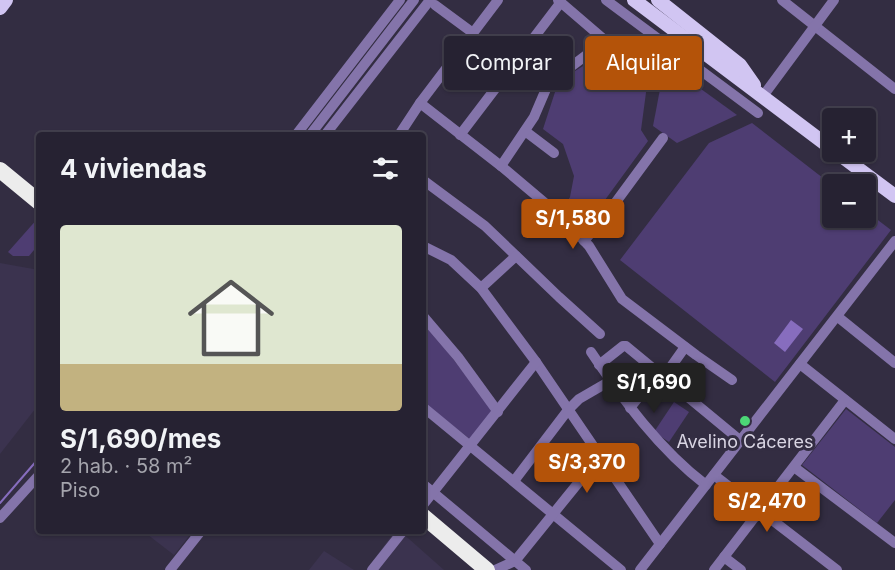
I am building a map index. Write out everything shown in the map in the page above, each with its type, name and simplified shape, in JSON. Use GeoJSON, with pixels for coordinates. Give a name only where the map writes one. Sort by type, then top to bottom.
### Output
{"type":"FeatureCollection","features":[{"type":"Feature","properties":{"kind":"highway"},"geometry":{"type":"LineString","coordinates":[[0,170],[36,200]]}},
{"type":"Feature","properties":{"kind":"highway"},"geometry":{"type":"LineString","coordinates":[[426,519],[487,570]]}},
{"type":"Feature","properties":{"kind":"main road"},"geometry":{"type":"LineString","coordinates":[[0,8],[6,0]]}},
{"type":"Feature","properties":{"kind":"main road"},"geometry":{"type":"LineString","coordinates":[[634,0],[822,141]]}},
{"type":"Feature","properties":{"kind":"main road"},"geometry":{"type":"LineString","coordinates":[[659,0],[740,65],[763,96]]}},
{"type":"Feature","properties":{"kind":"main road"},"geometry":{"type":"LineString","coordinates":[[850,162],[895,196]]}},
{"type":"Feature","properties":{"kind":"street"},"geometry":{"type":"LineString","coordinates":[[298,132],[400,0]]}},
{"type":"Feature","properties":{"kind":"street"},"geometry":{"type":"LineString","coordinates":[[312,132],[414,0]]}},
{"type":"Feature","properties":{"kind":"street"},"geometry":{"type":"LineString","coordinates":[[401,132],[420,103],[498,0]]}},
{"type":"Feature","properties":{"kind":"street"},"geometry":{"type":"LineString","coordinates":[[606,0],[758,113]]}},
{"type":"Feature","properties":{"kind":"street"},"geometry":{"type":"LineString","coordinates":[[650,12],[659,0]]}},
{"type":"Feature","properties":{"kind":"street"},"geometry":{"type":"LineString","coordinates":[[782,0],[895,88]]}},
{"type":"Feature","properties":{"kind":"street"},"geometry":{"type":"LineString","coordinates":[[763,96],[834,0]]}},
{"type":"Feature","properties":{"kind":"street"},"geometry":{"type":"LineString","coordinates":[[460,135],[560,1],[599,36]]}},
{"type":"Feature","properties":{"kind":"street"},"geometry":{"type":"LineString","coordinates":[[327,132],[433,2],[473,33]]}},
{"type":"Feature","properties":{"kind":"street"},"geometry":{"type":"LineString","coordinates":[[501,166],[534,117],[546,89],[557,75],[585,55]]}},
{"type":"Feature","properties":{"kind":"street"},"geometry":{"type":"LineString","coordinates":[[420,103],[564,219],[584,241],[622,299],[732,380]]}},
{"type":"Feature","properties":{"kind":"street"},"geometry":{"type":"LineString","coordinates":[[525,131],[554,153]]}},
{"type":"Feature","properties":{"kind":"street"},"geometry":{"type":"LineString","coordinates":[[584,241],[663,138]]}},
{"type":"Feature","properties":{"kind":"street"},"geometry":{"type":"LineString","coordinates":[[426,182],[485,226],[600,334]]}},
{"type":"Feature","properties":{"kind":"street"},"geometry":{"type":"LineString","coordinates":[[640,570],[895,241]]}},
{"type":"Feature","properties":{"kind":"street"},"geometry":{"type":"LineString","coordinates":[[426,248],[451,260],[481,288],[536,362],[660,544]]}},
{"type":"Feature","properties":{"kind":"street"},"geometry":{"type":"LineString","coordinates":[[481,288],[516,256]]}},
{"type":"Feature","properties":{"kind":"street"},"geometry":{"type":"LineString","coordinates":[[838,317],[895,363]]}},
{"type":"Feature","properties":{"kind":"street"},"geometry":{"type":"LineString","coordinates":[[426,320],[458,357],[498,412]]}},
{"type":"Feature","properties":{"kind":"street"},"geometry":{"type":"LineString","coordinates":[[599,365],[622,346],[626,346],[741,441]]}},
{"type":"Feature","properties":{"kind":"street"},"geometry":{"type":"LineString","coordinates":[[630,408],[685,347]]}},
{"type":"Feature","properties":{"kind":"street"},"geometry":{"type":"LineString","coordinates":[[591,352],[630,408],[672,456],[706,485]]}},
{"type":"Feature","properties":{"kind":"street"},"geometry":{"type":"LineString","coordinates":[[426,501],[536,362]]}},
{"type":"Feature","properties":{"kind":"street"},"geometry":{"type":"LineString","coordinates":[[800,364],[895,439]]}},
{"type":"Feature","properties":{"kind":"street"},"geometry":{"type":"LineString","coordinates":[[514,481],[568,410],[579,399],[610,381]]}},
{"type":"Feature","properties":{"kind":"street"},"geometry":{"type":"LineString","coordinates":[[714,570],[845,400]]}},
{"type":"Feature","properties":{"kind":"street"},"geometry":{"type":"LineString","coordinates":[[426,409],[621,570]]}},
{"type":"Feature","properties":{"kind":"street"},"geometry":{"type":"LineString","coordinates":[[495,570],[515,561],[600,456]]}},
{"type":"Feature","properties":{"kind":"street"},"geometry":{"type":"LineString","coordinates":[[794,467],[895,543]]}},
{"type":"Feature","properties":{"kind":"street"},"geometry":{"type":"LineString","coordinates":[[714,475],[837,570]]}},
{"type":"Feature","properties":{"kind":"street"},"geometry":{"type":"LineString","coordinates":[[0,519],[36,478]]}},
{"type":"Feature","properties":{"kind":"street"},"geometry":{"type":"LineString","coordinates":[[426,486],[526,570]]}},
{"type":"Feature","properties":{"kind":"street"},"geometry":{"type":"LineString","coordinates":[[170,570],[199,534]]}},
{"type":"Feature","properties":{"kind":"street"},"geometry":{"type":"LineString","coordinates":[[372,570],[401,534]]}},
{"type":"Feature","properties":{"kind":"street"},"geometry":{"type":"LineString","coordinates":[[724,557],[741,570]]}},
{"type":"Feature","properties":{"kind":"shaded area"},"geometry":{"type":"Polygon","coordinates":[[[585,65],[585,90],[646,90],[641,130],[648,141],[586,226],[564,207],[570,197],[574,176],[563,144],[543,129],[556,90],[573,90],[573,72],[585,65]]]}},
{"type":"Feature","properties":{"kind":"shaded area"},"geometry":{"type":"Polygon","coordinates":[[[660,90],[702,90],[737,115],[677,143],[653,126],[660,90]]]}},
{"type":"Feature","properties":{"kind":"shaded area"},"geometry":{"type":"Polygon","coordinates":[[[752,123],[822,177],[822,228],[876,228],[876,219],[891,230],[775,382],[620,260],[709,143],[752,123]]]}},
{"type":"Feature","properties":{"kind":"shaded area"},"geometry":{"type":"Polygon","coordinates":[[[36,220],[36,248],[29,256],[13,256],[8,252],[36,220]]]}},
{"type":"Feature","properties":{"kind":"shaded area"},"geometry":{"type":"Polygon","coordinates":[[[0,263],[36,269],[36,408],[0,454],[0,263]]]}},
{"type":"Feature","properties":{"kind":"shaded area"},"geometry":{"type":"Polygon","coordinates":[[[791,320],[803,329],[785,352],[774,343],[791,320]]]}},
{"type":"Feature","properties":{"kind":"shaded area"},"geometry":{"type":"Polygon","coordinates":[[[426,324],[494,412],[471,440],[426,404],[426,324]]]}},
{"type":"Feature","properties":{"kind":"shaded area"},"geometry":{"type":"Polygon","coordinates":[[[674,402],[689,412],[669,442],[654,432],[674,402]]]}},
{"type":"Feature","properties":{"kind":"shaded area"},"geometry":{"type":"Polygon","coordinates":[[[846,409],[895,447],[895,500],[877,523],[802,465],[846,409]]]}},
{"type":"Feature","properties":{"kind":"shaded area"},"geometry":{"type":"Polygon","coordinates":[[[147,534],[191,534],[174,555],[147,534]]]}},
{"type":"Feature","properties":{"kind":"shaded area"},"geometry":{"type":"Polygon","coordinates":[[[393,534],[403,534],[444,570],[366,570],[393,534]]]}},
{"type":"Feature","properties":{"kind":"shaded area"},"geometry":{"type":"Polygon","coordinates":[[[324,551],[354,570],[309,570],[324,551]]]}},
{"type":"Feature","properties":{"kind":"waterway"},"geometry":{"type":"LineString","coordinates":[[0,503],[36,461]]}},
{"type":"Feature","properties":{"kind":"place","name":"Avelino Cáceres"},"geometry":{"type":"Point","coordinates":[745,421]}}]}
